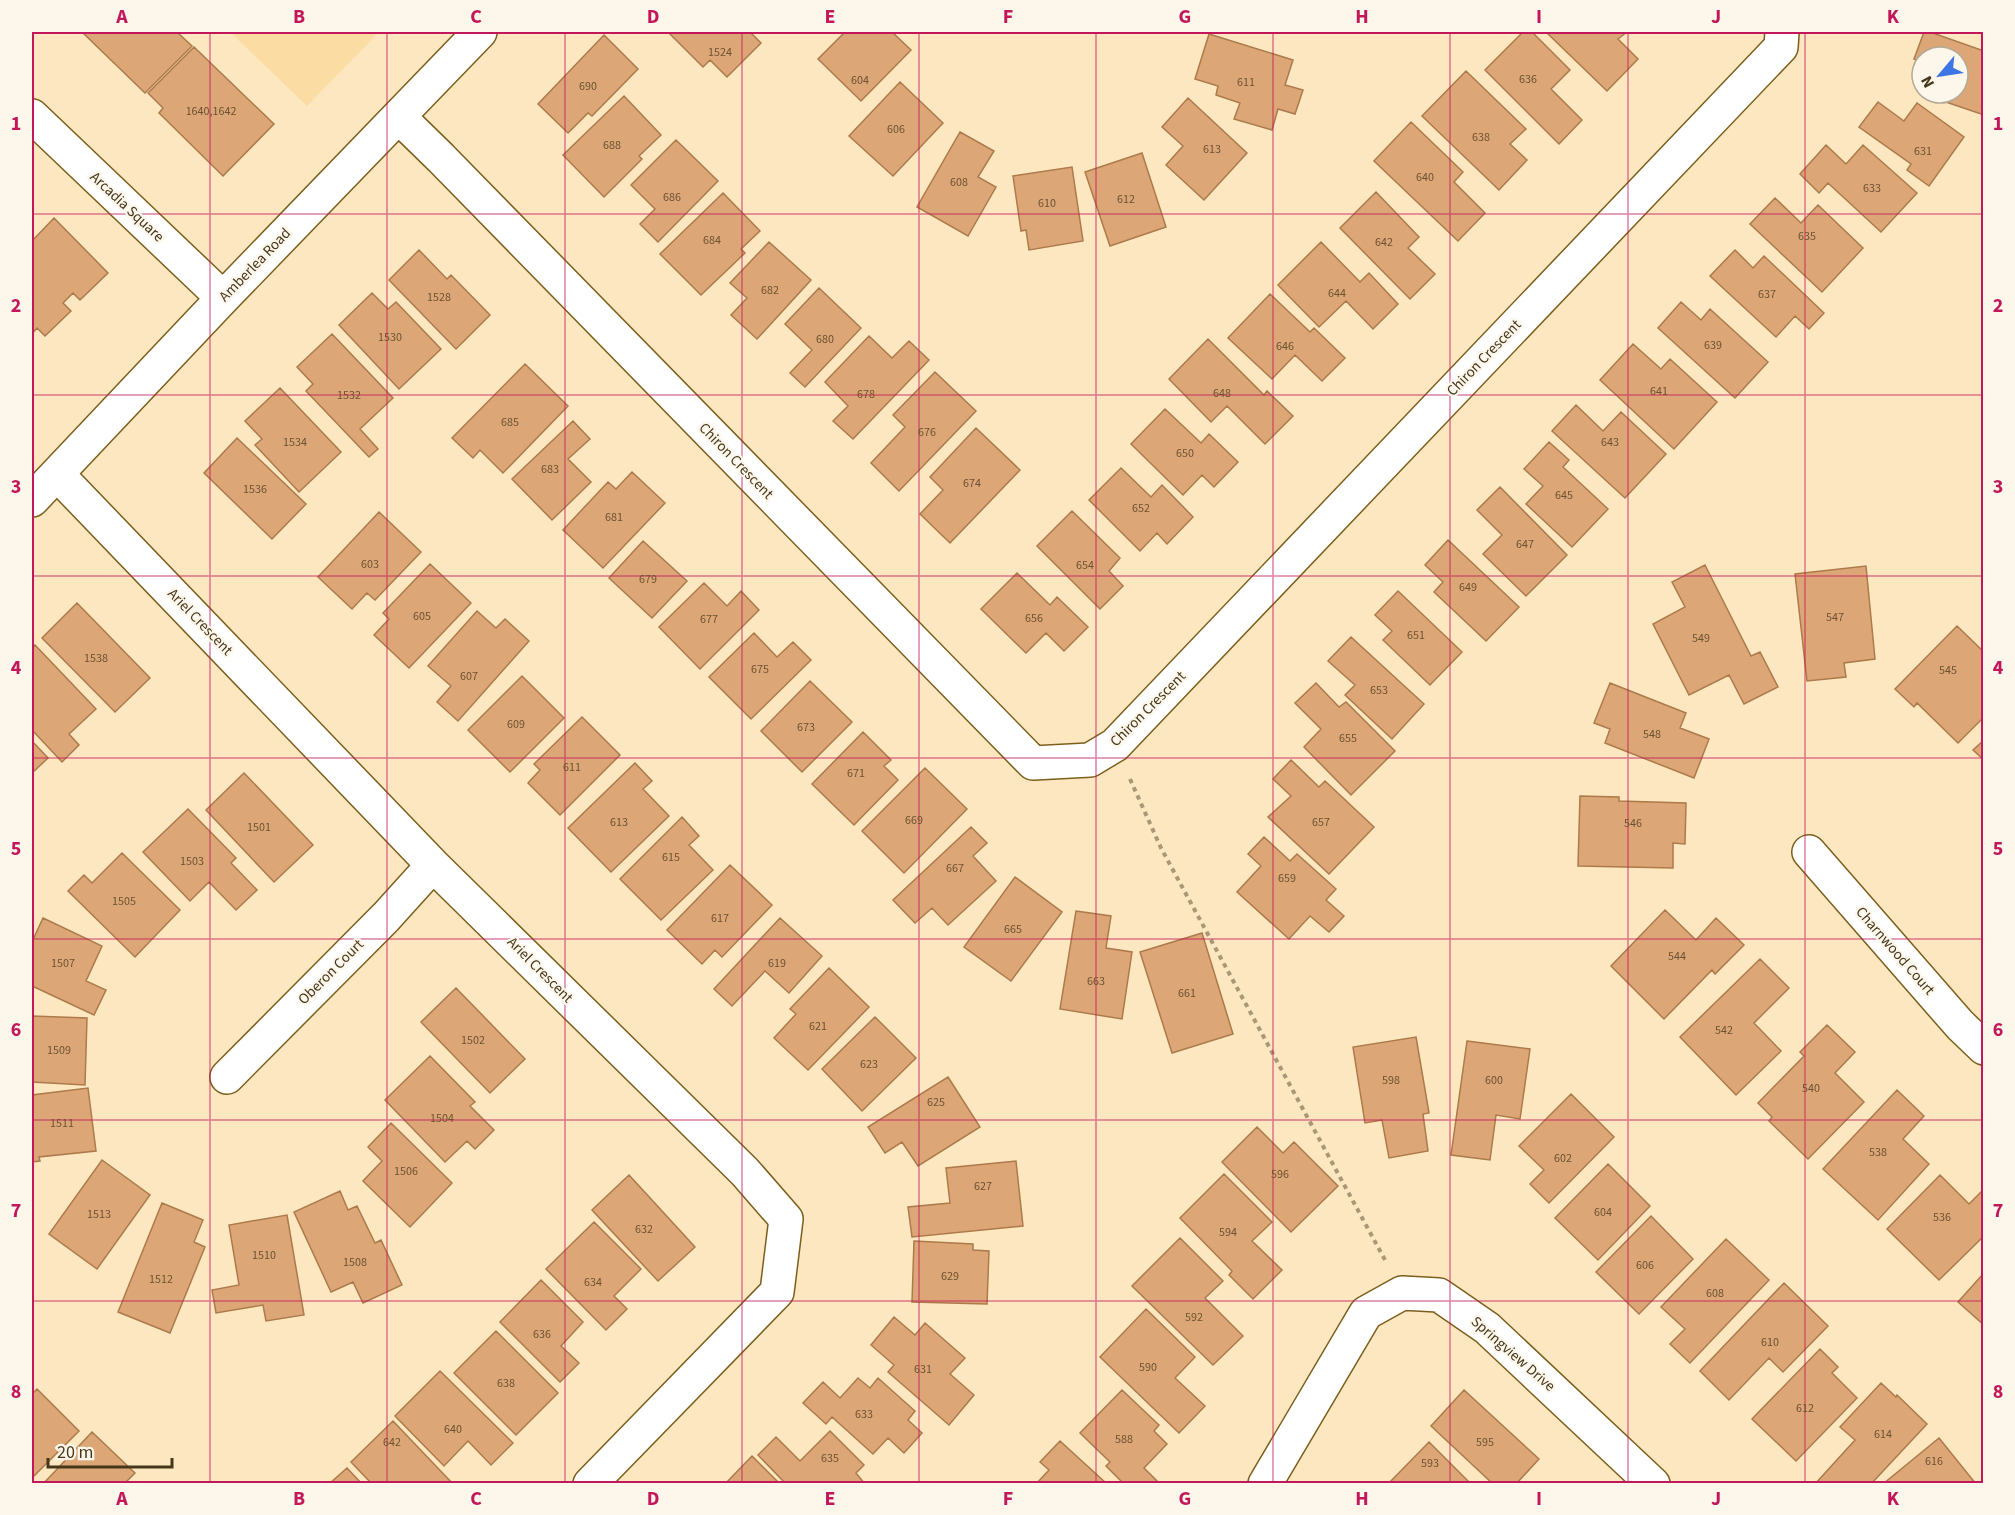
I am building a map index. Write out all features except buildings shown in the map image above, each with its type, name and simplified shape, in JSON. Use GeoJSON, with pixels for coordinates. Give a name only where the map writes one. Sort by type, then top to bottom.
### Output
{"type":"FeatureCollection","features":[{"type":"Feature","properties":{"kind":"street","name":"Amberlea Road"},"geometry":{"type":"LineString","coordinates":[[32,500],[222,298],[480,32]]}},
{"type":"Feature","properties":{"kind":"street","name":"Chiron Crescent"},"geometry":{"type":"LineString","coordinates":[[399,117],[1033,763],[1090,760],[1115,746],[1781,47],[1782,32]]}},
{"type":"Feature","properties":{"kind":"street","name":"Arcadia Square"},"geometry":{"type":"LineString","coordinates":[[32,116],[222,298]]}},
{"type":"Feature","properties":{"kind":"street","name":"Ariel Crescent"},"geometry":{"type":"LineString","coordinates":[[57,474],[433,865],[745,1172],[786,1219],[777,1292],[590,1484]]}},
{"type":"Feature","properties":{"kind":"street","name":"Charnwood Court"},"geometry":{"type":"LineString","coordinates":[[1809,852],[1960,1025],[1983,1048]]}},
{"type":"Feature","properties":{"kind":"street","name":"Oberon Court"},"geometry":{"type":"LineString","coordinates":[[227,1077],[386,917],[433,865]]}},
{"type":"Feature","properties":{"kind":"street"},"geometry":{"type":"LineString","coordinates":[[1265,1484],[1366,1313],[1401,1293]]}},
{"type":"Feature","properties":{"kind":"street","name":"Springview Drive"},"geometry":{"type":"LineString","coordinates":[[1401,1293],[1439,1295],[1487,1328],[1653,1484]]}},
{"type":"Feature","properties":{"kind":"path"},"geometry":{"type":"LineString","coordinates":[[1115,746],[1161,848],[1401,1293]]}},
{"type":"Feature","properties":{"kind":"shaded area"},"geometry":{"type":"Polygon","coordinates":[[[230,32],[379,32],[307,106],[230,32]]]}}]}
